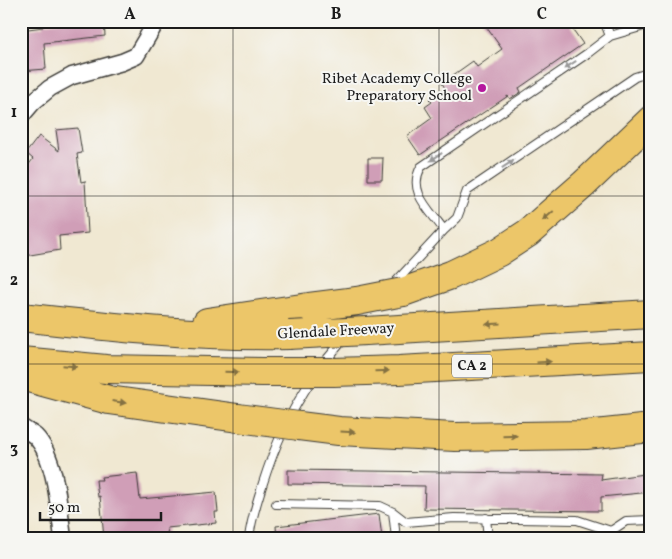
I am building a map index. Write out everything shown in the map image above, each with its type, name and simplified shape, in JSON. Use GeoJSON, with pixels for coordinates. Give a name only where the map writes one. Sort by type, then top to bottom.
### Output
{"type":"FeatureCollection","features":[{"type":"Feature","properties":{"kind":"highway"},"geometry":{"type":"LineString","coordinates":[[147,331],[357,301],[403,292],[451,276],[499,252],[528,233],[584,184],[651,120]]}},
{"type":"Feature","properties":{"kind":"highway","name":"Glendale Freeway"},"geometry":{"type":"LineString","coordinates":[[21,317],[147,331],[288,335],[362,328],[651,314]]}},
{"type":"Feature","properties":{"kind":"highway","name":"CA 2"},"geometry":{"type":"LineString","coordinates":[[21,361],[106,369],[333,372],[651,356]]}},
{"type":"Feature","properties":{"kind":"highway"},"geometry":{"type":"LineString","coordinates":[[21,376],[108,400],[339,432],[455,437],[586,435],[651,428]]}},
{"type":"Feature","properties":{"kind":"street"},"geometry":{"type":"LineString","coordinates":[[21,116],[33,102],[50,88],[72,76],[122,62],[136,56],[152,29],[152,21]]}},
{"type":"Feature","properties":{"kind":"street"},"geometry":{"type":"LineString","coordinates":[[21,427],[35,436],[49,459],[56,486],[63,538]]}},
{"type":"Feature","properties":{"kind":"lane"},"geometry":{"type":"LineString","coordinates":[[604,21],[610,36]]}},
{"type":"Feature","properties":{"kind":"lane"},"geometry":{"type":"LineString","coordinates":[[444,230],[416,190],[417,175],[421,167],[610,36],[644,26],[651,22]]}},
{"type":"Feature","properties":{"kind":"lane"},"geometry":{"type":"LineString","coordinates":[[376,303],[457,218],[468,191],[635,77],[651,72]]}},
{"type":"Feature","properties":{"kind":"lane"},"geometry":{"type":"LineString","coordinates":[[249,538],[274,448],[296,403],[325,360],[362,328]]}},
{"type":"Feature","properties":{"kind":"lane"},"geometry":{"type":"LineString","coordinates":[[276,504],[380,506],[393,512],[406,522],[454,518],[577,520],[611,534],[626,520],[651,520]]}},
{"type":"Feature","properties":{"kind":"lane"},"geometry":{"type":"LineString","coordinates":[[393,512],[396,538]]}},
{"type":"Feature","properties":{"kind":"lane"},"geometry":{"type":"LineString","coordinates":[[486,518],[488,538]]}},
{"type":"Feature","properties":{"kind":"building"},"geometry":{"type":"Polygon","coordinates":[[[70,21],[104,21],[105,36],[44,43],[46,69],[21,71],[21,30],[43,27],[42,24],[70,21]]]}},
{"type":"Feature","properties":{"kind":"building","name":"Ribet Academy College Preparatory School"},"geometry":{"type":"Polygon","coordinates":[[[482,21],[567,21],[583,44],[519,88],[521,92],[510,99],[508,96],[420,155],[407,136],[432,118],[425,107],[432,102],[429,99],[445,88],[442,83],[473,61],[477,67],[502,49],[482,21]]]}},
{"type":"Feature","properties":{"kind":"building"},"geometry":{"type":"Polygon","coordinates":[[[78,128],[82,153],[77,154],[81,182],[85,181],[88,233],[59,236],[60,250],[24,256],[21,253],[21,175],[33,159],[26,153],[39,136],[59,151],[56,130],[78,128]]]}},
{"type":"Feature","properties":{"kind":"building"},"geometry":{"type":"Polygon","coordinates":[[[368,158],[383,158],[382,180],[368,180],[368,158]]]}},
{"type":"Feature","properties":{"kind":"building"},"geometry":{"type":"Polygon","coordinates":[[[288,470],[602,474],[601,480],[651,473],[651,492],[601,497],[601,511],[424,509],[425,486],[288,484],[288,470]]]}},
{"type":"Feature","properties":{"kind":"building"},"geometry":{"type":"Polygon","coordinates":[[[137,473],[140,499],[216,492],[218,512],[215,512],[216,523],[167,528],[168,538],[104,538],[100,496],[98,497],[96,480],[102,480],[101,477],[137,473]]]}},
{"type":"Feature","properties":{"kind":"building"},"geometry":{"type":"Polygon","coordinates":[[[379,514],[382,538],[277,538],[276,526],[379,514]]]}},
{"type":"Feature","properties":{"kind":"place","name":"Ribet Academy College Preparatory School"},"geometry":{"type":"Point","coordinates":[482,88]}}]}
